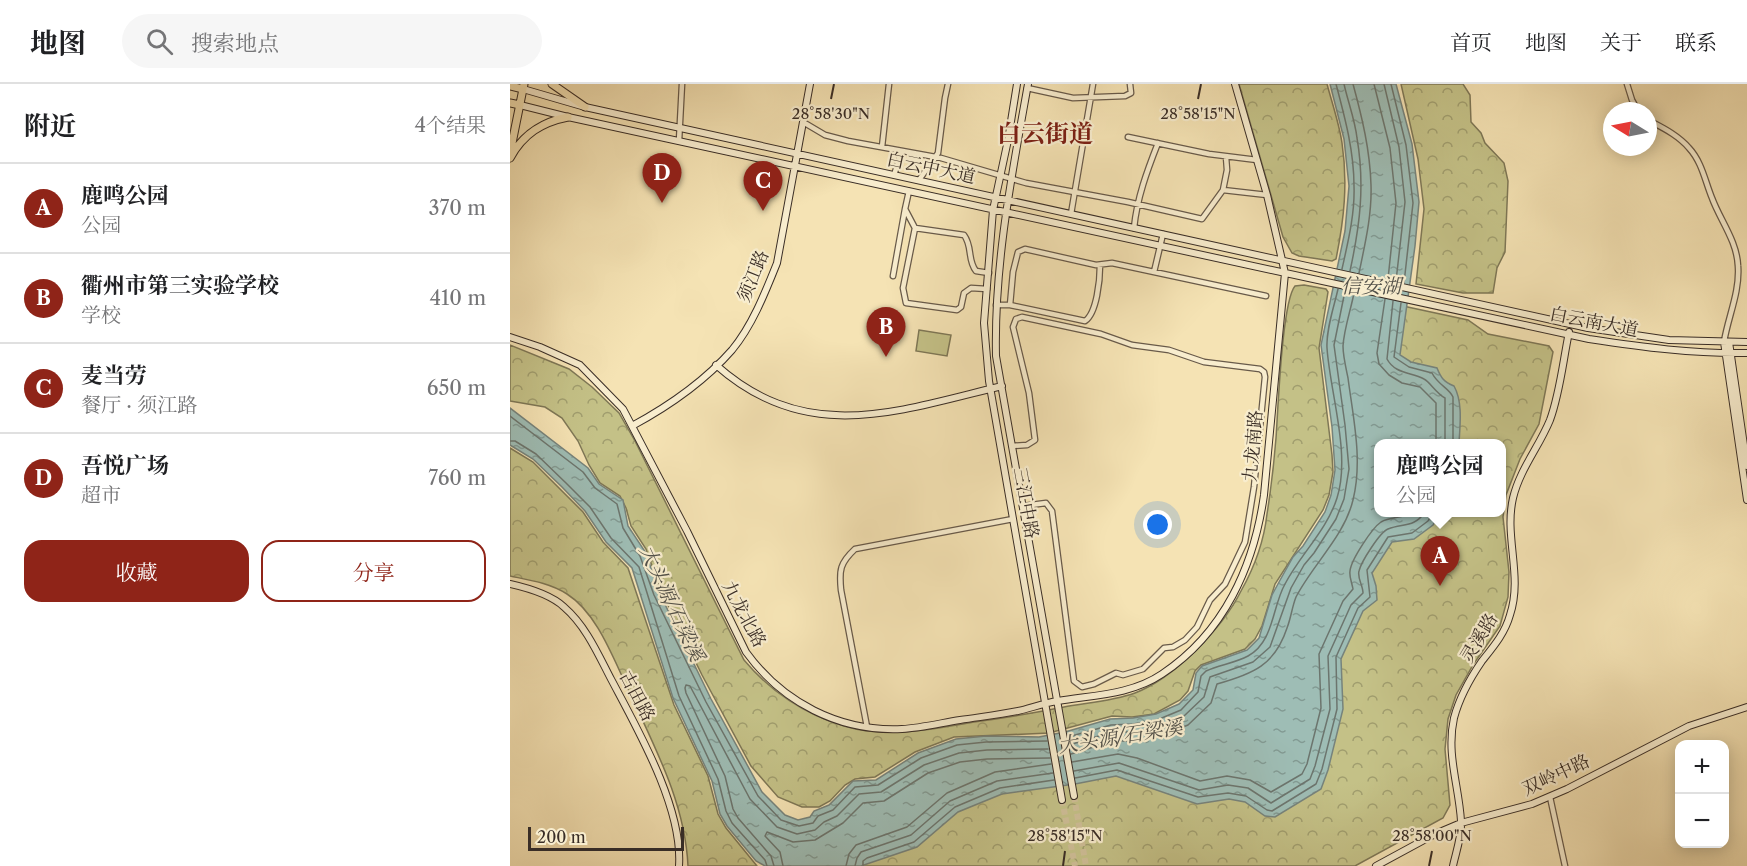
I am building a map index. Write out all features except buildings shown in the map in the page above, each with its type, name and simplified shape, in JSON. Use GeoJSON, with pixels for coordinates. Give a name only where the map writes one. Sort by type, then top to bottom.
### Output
{"type":"FeatureCollection","features":[{"type":"Feature","properties":{"kind":"main road"},"geometry":{"type":"LineString","coordinates":[[552,84],[585,107]]}},
{"type":"Feature","properties":{"kind":"main road","name":"须江路"},"geometry":{"type":"LineString","coordinates":[[632,426],[672,402],[699,382],[732,350],[767,290],[777,263],[810,84]]}},
{"type":"Feature","properties":{"kind":"main road","name":"三江中路"},"geometry":{"type":"LineString","coordinates":[[1017,84],[993,210],[984,323],[991,388],[1062,800]]}},
{"type":"Feature","properties":{"kind":"main road","name":"九龙南路"},"geometry":{"type":"LineString","coordinates":[[1057,701],[1134,688],[1161,675],[1185,656],[1212,626],[1234,594],[1250,558],[1259,529],[1285,273],[1267,195],[1235,84]]}},
{"type":"Feature","properties":{"kind":"main road"},"geometry":{"type":"LineString","coordinates":[[510,86],[524,86],[510,153]]}},
{"type":"Feature","properties":{"kind":"main road","name":"白云中大道"},"geometry":{"type":"LineString","coordinates":[[524,86],[585,107],[1334,272]]}},
{"type":"Feature","properties":{"kind":"main road","name":"三江中路"},"geometry":{"type":"LineString","coordinates":[[1028,86],[1007,200],[996,305],[996,356],[1074,796]]}},
{"type":"Feature","properties":{"kind":"main road"},"geometry":{"type":"LineString","coordinates":[[510,103],[520,105]]}},
{"type":"Feature","properties":{"kind":"main road","name":"白云中大道"},"geometry":{"type":"LineString","coordinates":[[520,105],[1331,284]]}},
{"type":"Feature","properties":{"kind":"main road"},"geometry":{"type":"LineString","coordinates":[[510,158],[531,131],[554,120],[568,117]]}},
{"type":"Feature","properties":{"kind":"main road","name":"白云南大道"},"geometry":{"type":"LineString","coordinates":[[1334,272],[1571,324],[1669,340],[1747,342]]}},
{"type":"Feature","properties":{"kind":"main road","name":"白云南大道"},"geometry":{"type":"LineString","coordinates":[[1331,284],[1569,334],[1662,350],[1747,353]]}},
{"type":"Feature","properties":{"kind":"main road","name":"灵溪路"},"geometry":{"type":"LineString","coordinates":[[1453,866],[1461,823],[1452,760],[1454,718],[1469,683],[1502,635],[1515,599],[1516,578],[1511,535],[1512,500],[1523,468],[1540,444],[1551,417],[1571,324]]}},
{"type":"Feature","properties":{"kind":"main road","name":"九龙北路"},"geometry":{"type":"LineString","coordinates":[[510,337],[540,347],[580,365],[623,409],[687,531],[746,652],[757,668],[793,700],[816,713],[850,724],[903,729],[1018,711],[1057,701]]}},
{"type":"Feature","properties":{"kind":"main road"},"geometry":{"type":"LineString","coordinates":[[1726,342],[1747,466]]}},
{"type":"Feature","properties":{"kind":"main road"},"geometry":{"type":"LineString","coordinates":[[1728,353],[1747,500]]}},
{"type":"Feature","properties":{"kind":"main road"},"geometry":{"type":"LineString","coordinates":[[716,365],[751,392],[770,401],[808,413],[833,415],[863,416],[921,407],[1002,386]]}},
{"type":"Feature","properties":{"kind":"main road","name":"古田路"},"geometry":{"type":"LineString","coordinates":[[510,584],[545,595],[564,606],[585,630],[644,741],[668,800],[680,854],[679,866]]}},
{"type":"Feature","properties":{"kind":"main road","name":"双岭中路"},"geometry":{"type":"LineString","coordinates":[[1376,866],[1414,844],[1461,823],[1520,809],[1550,797],[1689,726],[1747,707]]}},
{"type":"Feature","properties":{"kind":"street"},"geometry":{"type":"LineString","coordinates":[[679,141],[682,84]]}},
{"type":"Feature","properties":{"kind":"street"},"geometry":{"type":"LineString","coordinates":[[882,147],[890,84]]}},
{"type":"Feature","properties":{"kind":"street"},"geometry":{"type":"LineString","coordinates":[[919,180],[938,153],[948,84]]}},
{"type":"Feature","properties":{"kind":"street"},"geometry":{"type":"LineString","coordinates":[[1071,214],[1093,84]]}},
{"type":"Feature","properties":{"kind":"street"},"geometry":{"type":"LineString","coordinates":[[1028,86],[1073,98],[1125,96],[1131,93],[1130,84]]}},
{"type":"Feature","properties":{"kind":"street"},"geometry":{"type":"LineString","coordinates":[[1627,84],[1633,102]]}},
{"type":"Feature","properties":{"kind":"street"},"geometry":{"type":"LineString","coordinates":[[803,122],[825,135],[936,158],[1000,176],[1202,219],[1223,190],[1227,170],[1226,156]]}},
{"type":"Feature","properties":{"kind":"street"},"geometry":{"type":"LineString","coordinates":[[1657,125],[1681,140],[1699,161],[1711,197],[1730,236],[1738,264],[1738,277],[1726,331],[1726,342]]}},
{"type":"Feature","properties":{"kind":"street"},"geometry":{"type":"LineString","coordinates":[[1128,137],[1257,160]]}},
{"type":"Feature","properties":{"kind":"street"},"geometry":{"type":"LineString","coordinates":[[1134,228],[1137,204],[1158,143]]}},
{"type":"Feature","properties":{"kind":"street"},"geometry":{"type":"LineString","coordinates":[[894,175],[902,151]]}},
{"type":"Feature","properties":{"kind":"street"},"geometry":{"type":"LineString","coordinates":[[1223,190],[1267,195]]}},
{"type":"Feature","properties":{"kind":"street"},"geometry":{"type":"LineString","coordinates":[[893,276],[909,191]]}},
{"type":"Feature","properties":{"kind":"street"},"geometry":{"type":"LineString","coordinates":[[905,209],[915,228],[903,288],[906,303],[957,310],[961,307],[964,293],[971,288],[987,289]]}},
{"type":"Feature","properties":{"kind":"street"},"geometry":{"type":"LineString","coordinates":[[915,228],[964,235],[970,243],[971,264],[976,271],[988,273]]}},
{"type":"Feature","properties":{"kind":"street"},"geometry":{"type":"LineString","coordinates":[[1154,272],[1163,234]]}},
{"type":"Feature","properties":{"kind":"street"},"geometry":{"type":"LineString","coordinates":[[1010,305],[1013,272],[1018,252],[1022,249],[1100,265],[1107,263],[1154,272],[1266,296]]}},
{"type":"Feature","properties":{"kind":"street"},"geometry":{"type":"LineString","coordinates":[[996,305],[1010,305],[1085,321],[1092,315],[1100,265]]}},
{"type":"Feature","properties":{"kind":"street"},"geometry":{"type":"LineString","coordinates":[[1012,446],[1027,445],[1035,440],[1029,393],[1013,327],[1016,319],[1022,316],[1101,334],[1132,345],[1168,350],[1204,362],[1260,369],[1264,372],[1254,487],[1245,542],[1225,584],[1210,600],[1197,627],[1185,640],[1173,647],[1164,648],[1150,663],[1135,672],[1123,675],[1116,673],[1082,687],[1074,681],[1052,511],[1046,503],[1023,506]]}},
{"type":"Feature","properties":{"kind":"street"},"geometry":{"type":"LineString","coordinates":[[1258,432],[1269,433]]}},
{"type":"Feature","properties":{"kind":"street"},"geometry":{"type":"LineString","coordinates":[[867,727],[839,575],[846,557],[855,549],[1013,519]]}},
{"type":"Feature","properties":{"kind":"street"},"geometry":{"type":"LineString","coordinates":[[1550,797],[1565,866]]}},
{"type":"Feature","properties":{"kind":"green space"},"geometry":{"type":"Polygon","coordinates":[[[1239,84],[1327,84],[1341,136],[1345,173],[1343,216],[1336,259],[1332,261],[1299,256],[1292,253],[1283,237],[1239,84]]]}},
{"type":"Feature","properties":{"kind":"green space"},"geometry":{"type":"Polygon","coordinates":[[[1401,84],[1463,84],[1470,95],[1471,122],[1481,133],[1485,143],[1504,163],[1508,181],[1505,252],[1497,268],[1493,293],[1463,293],[1416,284],[1424,209],[1418,159],[1401,84]]]}},
{"type":"Feature","properties":{"kind":"green space"},"geometry":{"type":"Polygon","coordinates":[[[1304,285],[1326,289],[1328,292],[1319,348],[1333,472],[1329,495],[1323,510],[1275,584],[1262,626],[1255,639],[1245,649],[1201,665],[1195,671],[1188,691],[1180,700],[1154,714],[1132,717],[1112,716],[1049,733],[954,737],[915,752],[875,777],[855,779],[845,785],[830,801],[819,807],[802,807],[778,797],[751,766],[702,675],[661,591],[646,549],[631,526],[620,496],[600,483],[578,441],[562,418],[545,407],[510,401],[510,345],[569,369],[592,387],[619,413],[635,441],[744,660],[754,671],[789,700],[830,721],[860,730],[909,732],[1127,696],[1150,686],[1196,651],[1233,606],[1250,573],[1264,534],[1276,438],[1281,358],[1287,312],[1295,286],[1304,285]]]}},
{"type":"Feature","properties":{"kind":"green space"},"geometry":{"type":"Polygon","coordinates":[[[1403,306],[1468,320],[1488,334],[1549,346],[1553,352],[1539,424],[1520,459],[1506,495],[1506,439],[1450,439],[1397,356],[1403,306]]]}},
{"type":"Feature","properties":{"kind":"green space"},"geometry":{"type":"Polygon","coordinates":[[[919,330],[951,335],[947,356],[916,351],[919,330]]]}},
{"type":"Feature","properties":{"kind":"green space"},"geometry":{"type":"Polygon","coordinates":[[[510,448],[533,462],[583,512],[603,542],[628,568],[674,705],[708,776],[718,814],[726,828],[757,866],[688,866],[681,819],[667,775],[596,624],[578,602],[560,590],[539,582],[510,576],[510,448]]]}},
{"type":"Feature","properties":{"kind":"green space"},"geometry":{"type":"Polygon","coordinates":[[[1428,517],[1503,517],[1509,572],[1508,597],[1500,626],[1456,695],[1448,719],[1445,749],[1450,805],[1443,818],[1355,866],[832,866],[962,807],[1338,659],[1370,574],[1390,539],[1428,517]]]}},
{"type":"Feature","properties":{"kind":"water"},"geometry":{"type":"Polygon","coordinates":[[[1330,84],[1396,84],[1412,144],[1419,202],[1400,355],[1411,362],[1437,368],[1443,379],[1454,386],[1459,399],[1460,421],[1459,439],[1374,439],[1374,517],[1438,517],[1433,525],[1414,539],[1392,542],[1372,573],[1377,600],[1363,611],[1341,659],[1343,709],[1321,789],[1275,817],[1265,816],[1245,802],[1229,799],[1197,804],[1116,776],[1002,794],[958,812],[917,847],[861,866],[765,866],[756,861],[720,814],[712,781],[673,698],[632,568],[606,542],[585,511],[562,487],[533,459],[510,445],[510,408],[588,468],[599,484],[623,500],[628,526],[646,553],[659,592],[711,699],[762,792],[785,815],[798,820],[810,817],[814,811],[829,805],[853,781],[876,780],[918,753],[956,739],[986,736],[1039,737],[1110,719],[1156,714],[1179,704],[1193,690],[1196,673],[1202,666],[1247,650],[1259,638],[1272,595],[1293,557],[1325,512],[1331,495],[1335,470],[1332,427],[1321,345],[1345,231],[1349,186],[1344,139],[1330,84]]]}},
{"type":"Feature","properties":{"kind":"tunnel"},"geometry":{"type":"LineString","coordinates":[[1074,796],[1086,866]]}},
{"type":"Feature","properties":{"kind":"tunnel"},"geometry":{"type":"LineString","coordinates":[[1062,800],[1075,866]]}},
{"type":"Feature","properties":{"kind":"place","name":"吾悦广场"},"geometry":{"type":"Point","coordinates":[662,203]}},
{"type":"Feature","properties":{"kind":"place","name":"麦当劳"},"geometry":{"type":"Point","coordinates":[763,211]}},
{"type":"Feature","properties":{"kind":"place","name":"衢州市第三实验学校"},"geometry":{"type":"Point","coordinates":[886,357]}},
{"type":"Feature","properties":{"kind":"place","name":"鹿鸣公园"},"geometry":{"type":"Point","coordinates":[1440,586]}},
{"type":"Feature","properties":{"kind":"district","name":"白云街道"},"geometry":{"type":"Point","coordinates":[1045,134]}},
{"type":"Feature","properties":{"kind":"water label","name":"信安湖"},"geometry":{"type":"Point","coordinates":[1371,286]}},
{"type":"Feature","properties":{"kind":"water label","name":"大头源/石梁溪"},"geometry":{"type":"Point","coordinates":[672,603]}},
{"type":"Feature","properties":{"kind":"water label","name":"大头源/石梁溪"},"geometry":{"type":"Point","coordinates":[1120,736]}}]}
